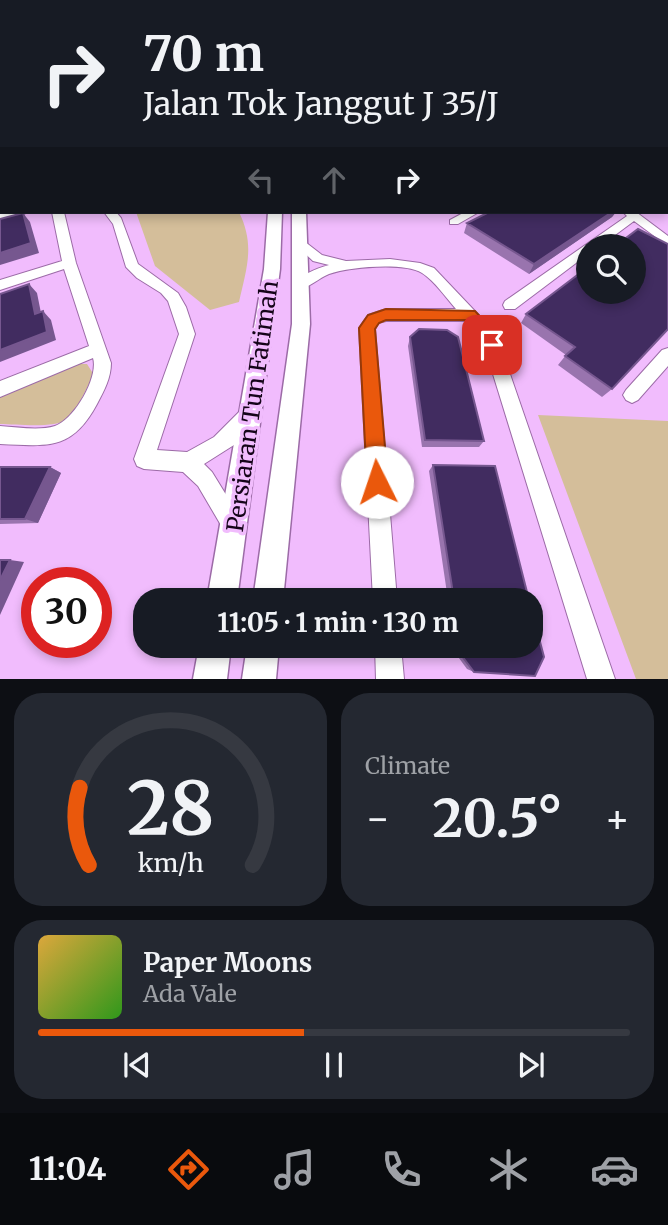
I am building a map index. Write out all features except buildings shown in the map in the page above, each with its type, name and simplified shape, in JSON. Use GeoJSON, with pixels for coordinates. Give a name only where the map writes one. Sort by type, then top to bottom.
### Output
{"type":"FeatureCollection","features":[{"type":"Feature","properties":{"kind":"street"},"geometry":{"type":"LineString","coordinates":[[0,435],[54,436],[70,430],[79,421],[104,373],[69,263],[58,214]]}},
{"type":"Feature","properties":{"kind":"street"},"geometry":{"type":"LineString","coordinates":[[112,214],[118,219],[132,266],[146,279],[170,293],[181,314],[187,334],[145,459],[188,462],[215,449],[235,434],[252,409]]}},
{"type":"Feature","properties":{"kind":"street","name":"Persiaran Tun Fatimah"},"geometry":{"type":"LineString","coordinates":[[224,588],[272,269],[275,214]]}},
{"type":"Feature","properties":{"kind":"street","name":"Persiaran Tun Fatimah"},"geometry":{"type":"LineString","coordinates":[[269,588],[300,324],[299,214]]}},
{"type":"Feature","properties":{"kind":"street"},"geometry":{"type":"LineString","coordinates":[[454,222],[468,214]]}},
{"type":"Feature","properties":{"kind":"street"},"geometry":{"type":"LineString","coordinates":[[607,234],[632,214],[668,242]]}},
{"type":"Feature","properties":{"kind":"street"},"geometry":{"type":"LineString","coordinates":[[300,242],[318,258],[343,265],[420,267],[429,271],[485,331],[492,345],[601,679]]}},
{"type":"Feature","properties":{"kind":"street"},"geometry":{"type":"LineString","coordinates":[[510,305],[576,257]]}},
{"type":"Feature","properties":{"kind":"street"},"geometry":{"type":"LineString","coordinates":[[0,285],[69,263]]}},
{"type":"Feature","properties":{"kind":"street"},"geometry":{"type":"LineString","coordinates":[[300,285],[318,271],[343,265]]}},
{"type":"Feature","properties":{"kind":"street"},"geometry":{"type":"LineString","coordinates":[[384,588],[367,328],[373,319],[386,315],[470,315]]}},
{"type":"Feature","properties":{"kind":"street"},"geometry":{"type":"LineString","coordinates":[[0,389],[98,349]]}},
{"type":"Feature","properties":{"kind":"street"},"geometry":{"type":"LineString","coordinates":[[632,395],[668,355]]}},
{"type":"Feature","properties":{"kind":"street"},"geometry":{"type":"LineString","coordinates":[[188,462],[205,479],[234,526]]}},
{"type":"Feature","properties":{"kind":"street"},"geometry":{"type":"LineString","coordinates":[[210,679],[213,658]]}},
{"type":"Feature","properties":{"kind":"street"},"geometry":{"type":"LineString","coordinates":[[259,679],[262,658]]}},
{"type":"Feature","properties":{"kind":"street"},"geometry":{"type":"LineString","coordinates":[[389,658],[390,679]]}},
{"type":"Feature","properties":{"kind":"shaded area"},"geometry":{"type":"Polygon","coordinates":[[[137,214],[240,214],[247,235],[248,256],[239,302],[210,310],[155,266],[137,214]]]}},
{"type":"Feature","properties":{"kind":"shaded area"},"geometry":{"type":"Polygon","coordinates":[[[78,364],[87,364],[94,375],[79,404],[67,419],[45,425],[0,424],[0,396],[78,364]]]}},
{"type":"Feature","properties":{"kind":"shaded area"},"geometry":{"type":"Polygon","coordinates":[[[538,415],[668,421],[668,679],[636,679],[538,415]]]}},
{"type":"Feature","properties":{"kind":"route"},"geometry":{"type":"LineString","coordinates":[[377,482],[367,328],[373,319],[386,315],[470,315],[485,331],[492,345]]}}]}
